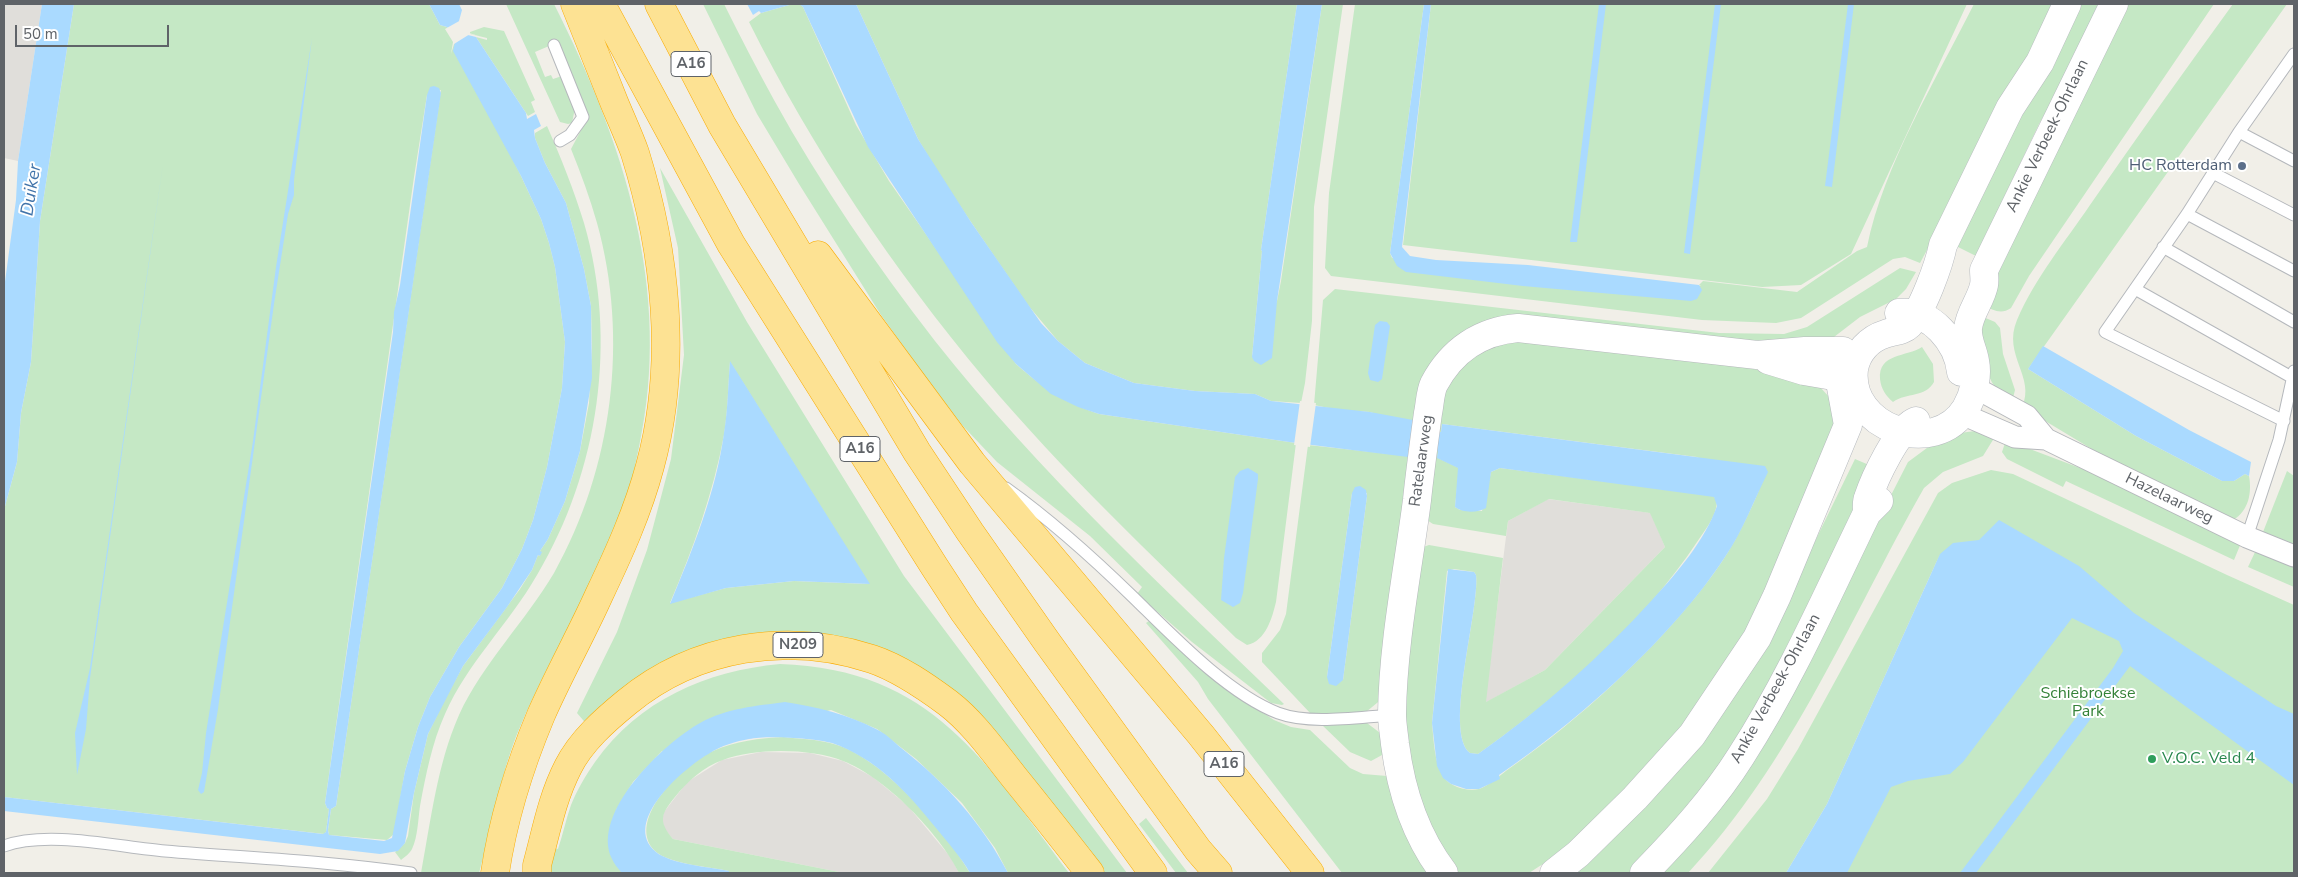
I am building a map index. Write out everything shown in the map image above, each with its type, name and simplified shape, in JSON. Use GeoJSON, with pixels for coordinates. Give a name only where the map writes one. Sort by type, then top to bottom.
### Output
{"type":"FeatureCollection","features":[{"type":"Feature","properties":{"kind":"highway"},"geometry":{"type":"LineString","coordinates":[[495,873],[504,830],[526,752],[627,534],[638,503],[650,465],[664,383],[664,294],[653,220],[634,151],[575,4]]}},
{"type":"Feature","properties":{"kind":"highway","name":"A16"},"geometry":{"type":"LineString","coordinates":[[601,4],[730,244],[934,566],[964,612],[1153,873]]}},
{"type":"Feature","properties":{"kind":"highway","name":"A16"},"geometry":{"type":"LineString","coordinates":[[659,4],[722,125],[917,452],[970,532],[1048,642],[1198,850],[1218,873]]}},
{"type":"Feature","properties":{"kind":"highway","name":"A16"},"geometry":{"type":"LineString","coordinates":[[722,125],[972,463],[1134,658],[1201,735],[1310,873]]}},
{"type":"Feature","properties":{"kind":"highway","name":"N209"},"geometry":{"type":"LineString","coordinates":[[538,873],[537,865],[551,810],[568,766],[606,719],[646,686],[685,664],[721,652],[769,646],[804,645],[837,649],[874,660],[910,678],[949,704],[991,746],[1090,873]]}},
{"type":"Feature","properties":{"kind":"main road"},"geometry":{"type":"LineString","coordinates":[[1554,873],[1578,854],[1635,798],[1692,735],[1757,638],[1802,536],[1840,479],[1858,439],[1857,413],[1861,404],[1846,370],[1854,369],[1864,347],[1874,338],[1909,325],[1909,314],[1930,258],[1943,245],[2010,108],[2040,62],[2067,4]]}},
{"type":"Feature","properties":{"kind":"main road","name":"Ankie Verbeek-Ohrlaan"},"geometry":{"type":"LineString","coordinates":[[1957,333],[1972,313],[1984,286],[1984,270],[2114,4]]}},
{"type":"Feature","properties":{"kind":"main road"},"geometry":{"type":"LineString","coordinates":[[1909,314],[1957,333],[1976,374],[1955,393],[1945,407],[1928,418],[1912,422],[1909,433]]}},
{"type":"Feature","properties":{"kind":"main road","name":"Ratelaarweg"},"geometry":{"type":"LineString","coordinates":[[1444,873],[1430,855],[1409,810],[1398,765],[1392,716],[1400,628],[1424,440],[1433,386],[1442,369],[1461,350],[1482,335],[1499,330],[1518,328],[1757,355],[1806,351],[1846,370]]}},
{"type":"Feature","properties":{"kind":"main road"},"geometry":{"type":"LineString","coordinates":[[1857,413],[1884,425],[1909,433],[1939,430],[1951,424],[1962,414],[1970,399],[1967,383]]}},
{"type":"Feature","properties":{"kind":"main road","name":"Ankie Verbeek-Ohrlaan"},"geometry":{"type":"LineString","coordinates":[[1644,873],[1701,811],[1741,757],[1801,646],[1867,514],[1878,504],[1910,442],[1909,433]]}},
{"type":"Feature","properties":{"kind":"street","name":"Hazelaarweg"},"geometry":{"type":"LineString","coordinates":[[1967,383],[2027,416],[2046,439]]}},
{"type":"Feature","properties":{"kind":"street","name":"Hazelaarweg"},"geometry":{"type":"LineString","coordinates":[[1962,414],[2015,437],[2046,439],[2246,537],[2294,556]]}},
{"type":"Feature","properties":{"kind":"lane"},"geometry":{"type":"LineString","coordinates":[[554,45],[583,117],[570,135],[560,141]]}},
{"type":"Feature","properties":{"kind":"lane"},"geometry":{"type":"LineString","coordinates":[[2284,421],[2105,332],[2187,214],[2239,132],[2294,54]]}},
{"type":"Feature","properties":{"kind":"lane"},"geometry":{"type":"LineString","coordinates":[[2239,132],[2294,161]]}},
{"type":"Feature","properties":{"kind":"lane"},"geometry":{"type":"LineString","coordinates":[[2213,173],[2294,215]]}},
{"type":"Feature","properties":{"kind":"lane"},"geometry":{"type":"LineString","coordinates":[[2187,214],[2294,271]]}},
{"type":"Feature","properties":{"kind":"lane"},"geometry":{"type":"LineString","coordinates":[[2163,246],[2294,322]]}},
{"type":"Feature","properties":{"kind":"lane"},"geometry":{"type":"LineString","coordinates":[[2135,289],[2294,374],[2284,421],[2265,485],[2246,537]]}},
{"type":"Feature","properties":{"kind":"lane"},"geometry":{"type":"LineString","coordinates":[[972,463],[1040,512],[1102,567],[1171,634],[1229,684],[1253,700],[1279,713],[1308,719],[1392,716]]}},
{"type":"Feature","properties":{"kind":"lane"},"geometry":{"type":"LineString","coordinates":[[4,846],[26,841],[58,840],[179,852],[333,863],[411,873]]}},
{"type":"Feature","properties":{"kind":"shaded area"},"geometry":{"type":"Polygon","coordinates":[[[4,4],[42,4],[18,161],[4,158],[4,4]]]}},
{"type":"Feature","properties":{"kind":"shaded area"},"geometry":{"type":"Polygon","coordinates":[[[1548,499],[1651,513],[1665,547],[1545,670],[1485,703],[1508,521],[1548,499]]]}},
{"type":"Feature","properties":{"kind":"shaded area"},"geometry":{"type":"Polygon","coordinates":[[[761,752],[810,753],[843,761],[873,777],[908,806],[952,859],[959,873],[844,873],[673,839],[665,830],[662,820],[664,812],[687,782],[722,760],[761,752]]]}},
{"type":"Feature","properties":{"kind":"green space"},"geometry":{"type":"Polygon","coordinates":[[[74,4],[429,4],[440,25],[447,27],[456,42],[541,219],[555,267],[565,342],[562,388],[547,467],[533,520],[522,549],[502,588],[459,647],[430,697],[418,727],[405,771],[394,834],[387,840],[329,835],[328,830],[331,809],[336,806],[441,90],[427,95],[414,177],[325,803],[329,809],[326,832],[324,834],[4,797],[4,510],[17,462],[21,413],[31,362],[40,221],[74,4]]]}},
{"type":"Feature","properties":{"kind":"green space"},"geometry":{"type":"Polygon","coordinates":[[[506,4],[554,4],[602,110],[621,164],[636,219],[646,275],[650,332],[648,389],[639,447],[623,510],[597,571],[520,727],[507,763],[479,873],[421,873],[440,773],[451,734],[459,715],[480,678],[543,591],[574,533],[590,490],[602,446],[610,402],[613,357],[612,311],[607,267],[597,223],[571,149],[588,117],[557,39],[548,43],[549,46],[535,52],[545,77],[551,75],[553,79],[562,76],[575,108],[572,123],[560,122],[506,4]]]}},
{"type":"Feature","properties":{"kind":"green space"},"geometry":{"type":"Polygon","coordinates":[[[703,4],[724,4],[774,100],[830,194],[892,283],[935,341],[975,390],[1059,483],[1148,573],[1284,704],[1271,703],[1192,642],[1137,594],[1142,587],[1090,536],[997,462],[962,425],[881,315],[799,184],[757,114],[703,4]]]}},
{"type":"Feature","properties":{"kind":"green space"},"geometry":{"type":"Polygon","coordinates":[[[793,4],[800,4],[803,7],[856,125],[889,181],[1016,364],[1055,393],[1099,414],[1296,443],[1276,602],[1267,628],[1254,643],[1247,645],[1236,638],[1108,512],[1014,413],[918,295],[856,207],[828,162],[774,70],[749,22],[761,13],[793,4]]]}},
{"type":"Feature","properties":{"kind":"green space"},"geometry":{"type":"Polygon","coordinates":[[[856,4],[1297,4],[1261,250],[1252,357],[1277,301],[1281,281],[1322,4],[1343,4],[1314,207],[1312,321],[1301,403],[1271,401],[1255,394],[1195,391],[1134,383],[1085,363],[1058,341],[1027,304],[943,181],[918,139],[856,4]]]}},
{"type":"Feature","properties":{"kind":"green space"},"geometry":{"type":"Polygon","coordinates":[[[1355,4],[1424,4],[1390,253],[1392,258],[1701,286],[1699,285],[1703,281],[1797,292],[1857,251],[1867,247],[1875,216],[1898,154],[1974,4],[2059,4],[1920,263],[1905,257],[1893,259],[1801,318],[1776,323],[1702,320],[1331,276],[1325,268],[1329,193],[1355,4]]]}},
{"type":"Feature","properties":{"kind":"green space"},"geometry":{"type":"Polygon","coordinates":[[[1431,4],[1967,4],[1851,254],[1801,285],[1762,287],[1403,245],[1431,4]]]}},
{"type":"Feature","properties":{"kind":"green space"},"geometry":{"type":"Polygon","coordinates":[[[2077,4],[2107,4],[2039,124],[1976,256],[1956,246],[2077,4]]]}},
{"type":"Feature","properties":{"kind":"green space"},"geometry":{"type":"Polygon","coordinates":[[[2123,4],[2214,4],[2029,276],[2011,308],[2004,311],[1990,309],[1983,305],[2123,4]]]}},
{"type":"Feature","properties":{"kind":"green space"},"geometry":{"type":"Polygon","coordinates":[[[2233,4],[2287,4],[2028,369],[2136,436],[2222,481],[2234,481],[2245,474],[2249,476],[2248,501],[2243,512],[2233,520],[2115,463],[2022,407],[2025,386],[2013,344],[2013,333],[2024,305],[2041,275],[2233,4]]]}},
{"type":"Feature","properties":{"kind":"green space"},"geometry":{"type":"Polygon","coordinates":[[[484,27],[504,31],[535,100],[531,102],[535,112],[528,116],[476,37],[487,40],[487,38],[470,34],[470,32],[484,27]]]}},
{"type":"Feature","properties":{"kind":"green space"},"geometry":{"type":"Polygon","coordinates":[[[547,126],[567,174],[584,223],[594,267],[600,313],[600,358],[596,404],[588,449],[575,493],[558,535],[537,575],[465,677],[445,714],[436,736],[430,759],[414,844],[410,852],[401,860],[395,852],[405,843],[408,836],[414,793],[428,734],[463,666],[520,589],[532,570],[538,555],[540,556],[540,551],[548,539],[565,501],[580,451],[589,403],[592,348],[591,306],[584,269],[566,203],[545,163],[535,138],[535,133],[547,126]]]}},
{"type":"Feature","properties":{"kind":"green space"},"geometry":{"type":"Polygon","coordinates":[[[660,168],[747,322],[904,576],[1127,873],[1101,873],[943,688],[762,638],[589,727],[577,713],[617,632],[647,550],[671,459],[684,355],[678,248],[660,168]],[[730,362],[724,435],[714,479],[687,562],[670,603],[726,588],[794,581],[869,584],[730,362]]]}},
{"type":"Feature","properties":{"kind":"green space"},"geometry":{"type":"Polygon","coordinates":[[[1900,268],[1916,272],[1906,289],[1896,299],[1860,317],[1834,337],[1738,343],[1489,325],[1417,429],[1370,412],[1339,410],[1314,405],[1323,300],[1335,289],[1719,333],[1784,334],[1807,327],[1900,268]]]}},
{"type":"Feature","properties":{"kind":"green space"},"geometry":{"type":"Polygon","coordinates":[[[1981,316],[1995,322],[2000,328],[2003,354],[2015,390],[2012,402],[1997,389],[1988,374],[1983,354],[1981,316]]]}},
{"type":"Feature","properties":{"kind":"green space"},"geometry":{"type":"Polygon","coordinates":[[[1511,339],[1710,360],[1773,373],[1820,387],[1830,398],[1836,422],[1765,596],[1718,678],[1657,760],[1569,847],[1529,873],[1456,873],[1428,830],[1401,726],[1420,548],[1429,545],[1503,558],[1486,702],[1545,670],[1665,547],[1650,513],[1549,499],[1508,521],[1506,536],[1433,524],[1424,518],[1433,451],[1438,451],[1438,458],[1459,468],[1455,507],[1460,510],[1482,511],[1491,472],[1500,468],[1710,495],[1714,496],[1717,502],[1715,513],[1710,523],[1675,573],[1625,631],[1539,709],[1478,754],[1470,753],[1463,741],[1460,721],[1464,669],[1476,592],[1476,575],[1474,572],[1454,569],[1447,571],[1432,723],[1433,739],[1436,757],[1442,774],[1453,785],[1469,790],[1479,789],[1487,785],[1536,749],[1589,706],[1663,635],[1721,563],[1748,515],[1759,490],[1697,457],[1442,424],[1441,432],[1436,431],[1444,388],[1467,358],[1511,339]]]}},
{"type":"Feature","properties":{"kind":"green space"},"geometry":{"type":"Polygon","coordinates":[[[1922,347],[1933,364],[1934,382],[1921,393],[1893,402],[1881,386],[1881,371],[1884,364],[1888,360],[1922,347]]]}},
{"type":"Feature","properties":{"kind":"green space"},"geometry":{"type":"Polygon","coordinates":[[[1975,431],[1996,435],[1983,456],[1943,472],[1924,488],[1817,688],[1789,737],[1758,785],[1725,830],[1688,873],[1663,873],[1706,826],[1845,585],[1908,462],[1931,445],[1960,433],[1975,431]]]}},
{"type":"Feature","properties":{"kind":"green space"},"geometry":{"type":"Polygon","coordinates":[[[2006,440],[2096,474],[2241,543],[2234,560],[2066,481],[2063,487],[2007,459],[2002,452],[2006,440]]]}},
{"type":"Feature","properties":{"kind":"green space"},"geometry":{"type":"Polygon","coordinates":[[[1308,445],[1408,456],[1383,698],[1366,712],[1311,714],[1262,662],[1262,653],[1280,630],[1286,614],[1308,445]],[[1352,493],[1327,677],[1343,680],[1367,496],[1367,493],[1352,493]]]}},
{"type":"Feature","properties":{"kind":"green space"},"geometry":{"type":"Polygon","coordinates":[[[1855,459],[1876,468],[1802,625],[1728,758],[1632,873],[1569,873],[1801,570],[1855,459]]]}},
{"type":"Feature","properties":{"kind":"green space","name":"Schiebroekse Park"},"geometry":{"type":"Polygon","coordinates":[[[1991,470],[2013,474],[2294,605],[2294,873],[1808,873],[1940,554],[1827,804],[1786,873],[1708,873],[1767,799],[1798,749],[1938,493],[1952,483],[1991,470]]]}},
{"type":"Feature","properties":{"kind":"green space"},"geometry":{"type":"Polygon","coordinates":[[[2287,471],[2294,476],[2294,549],[2263,532],[2287,471]]]}},
{"type":"Feature","properties":{"kind":"green space"},"geometry":{"type":"Polygon","coordinates":[[[2256,550],[2294,566],[2294,587],[2248,567],[2256,550]]]}},
{"type":"Feature","properties":{"kind":"green space"},"geometry":{"type":"Polygon","coordinates":[[[1149,621],[1251,705],[1274,720],[1291,727],[1310,730],[1350,768],[1363,774],[1387,776],[1399,820],[1428,873],[1342,873],[1208,699],[1198,682],[1146,623],[1149,621]]]}},
{"type":"Feature","properties":{"kind":"green space"},"geometry":{"type":"Polygon","coordinates":[[[780,664],[833,670],[878,683],[917,703],[951,729],[981,760],[1069,873],[1008,873],[995,848],[962,803],[916,759],[877,729],[831,710],[662,751],[633,782],[616,810],[621,872],[623,873],[549,873],[554,848],[558,849],[571,805],[585,777],[613,740],[632,722],[676,692],[701,682],[726,674],[780,664]]]}},
{"type":"Feature","properties":{"kind":"green space"},"geometry":{"type":"Polygon","coordinates":[[[1367,723],[1384,736],[1385,747],[1382,755],[1371,761],[1350,752],[1322,725],[1367,723]]]}},
{"type":"Feature","properties":{"kind":"green space"},"geometry":{"type":"Polygon","coordinates":[[[784,737],[830,743],[849,750],[890,777],[945,836],[970,873],[959,873],[939,841],[910,808],[876,780],[843,761],[799,752],[751,753],[723,760],[709,766],[690,780],[670,803],[664,813],[663,822],[673,839],[844,873],[729,873],[729,871],[679,862],[655,851],[647,838],[647,824],[652,809],[674,780],[688,767],[713,751],[739,742],[784,737]]]}},
{"type":"Feature","properties":{"kind":"green space"},"geometry":{"type":"Polygon","coordinates":[[[1146,818],[1188,873],[1176,873],[1139,824],[1146,818]]]}},
{"type":"Feature","properties":{"kind":"water","name":"Duiker"},"geometry":{"type":"Polygon","coordinates":[[[42,4],[74,4],[40,221],[31,362],[21,413],[17,462],[4,510],[4,289],[16,200],[18,161],[42,4]]]}},
{"type":"Feature","properties":{"kind":"water"},"geometry":{"type":"Polygon","coordinates":[[[429,4],[459,4],[462,10],[459,21],[468,35],[476,37],[526,113],[527,119],[536,114],[541,126],[534,130],[535,138],[545,163],[566,203],[584,269],[591,306],[592,378],[580,451],[565,501],[532,570],[463,666],[428,734],[414,793],[405,843],[398,851],[380,854],[4,811],[4,797],[323,834],[326,832],[329,809],[325,803],[393,332],[394,312],[400,285],[427,95],[430,87],[434,86],[439,88],[441,93],[336,806],[331,809],[328,830],[329,835],[384,841],[392,838],[405,771],[418,727],[430,697],[459,647],[502,588],[522,549],[533,520],[547,467],[562,388],[565,342],[555,267],[541,219],[521,176],[453,51],[455,42],[447,27],[440,25],[429,4]]]}},
{"type":"Feature","properties":{"kind":"water"},"geometry":{"type":"Polygon","coordinates":[[[747,4],[793,4],[761,13],[759,11],[753,15],[747,4]]]}},
{"type":"Feature","properties":{"kind":"water"},"geometry":{"type":"Polygon","coordinates":[[[799,4],[856,4],[918,139],[971,222],[1041,323],[1058,341],[1085,363],[1134,383],[1195,391],[1255,394],[1271,401],[1370,412],[1413,420],[1413,429],[1441,432],[1442,424],[1765,466],[1768,472],[1743,526],[1725,557],[1704,587],[1679,617],[1622,676],[1591,704],[1529,754],[1499,775],[1500,779],[1479,789],[1466,789],[1451,784],[1443,778],[1437,766],[1432,723],[1448,569],[1474,572],[1476,575],[1476,592],[1464,669],[1460,721],[1463,741],[1470,753],[1478,754],[1570,682],[1652,600],[1698,544],[1717,506],[1714,497],[1500,468],[1491,472],[1486,508],[1470,512],[1455,507],[1458,468],[1437,458],[1438,451],[1408,457],[1296,443],[1099,414],[1078,407],[1051,394],[1016,364],[997,342],[868,147],[803,7],[799,4]]]}},
{"type":"Feature","properties":{"kind":"water"},"geometry":{"type":"Polygon","coordinates":[[[1297,4],[1322,4],[1277,301],[1272,358],[1261,365],[1254,361],[1252,357],[1261,250],[1297,4]]]}},
{"type":"Feature","properties":{"kind":"water"},"geometry":{"type":"Polygon","coordinates":[[[1424,4],[1431,4],[1402,247],[1410,256],[1436,260],[1528,265],[1699,285],[1702,290],[1697,299],[1691,301],[1523,286],[1406,272],[1397,266],[1390,253],[1424,4]]]}},
{"type":"Feature","properties":{"kind":"water"},"geometry":{"type":"Polygon","coordinates":[[[1599,4],[1606,4],[1577,242],[1570,242],[1599,4]]]}},
{"type":"Feature","properties":{"kind":"water"},"geometry":{"type":"Polygon","coordinates":[[[1715,4],[1721,4],[1690,254],[1684,253],[1715,4]]]}},
{"type":"Feature","properties":{"kind":"water"},"geometry":{"type":"Polygon","coordinates":[[[1848,4],[1854,4],[1832,187],[1825,186],[1848,4]]]}},
{"type":"Feature","properties":{"kind":"water"},"geometry":{"type":"Polygon","coordinates":[[[312,38],[294,180],[294,195],[288,214],[274,304],[218,709],[204,792],[201,794],[198,790],[202,773],[206,733],[253,441],[276,267],[312,38]]]}},
{"type":"Feature","properties":{"kind":"water"},"geometry":{"type":"Polygon","coordinates":[[[163,164],[90,678],[86,729],[77,775],[75,733],[90,668],[163,164]]]}},
{"type":"Feature","properties":{"kind":"water"},"geometry":{"type":"Polygon","coordinates":[[[1380,321],[1387,322],[1390,326],[1382,379],[1378,382],[1370,380],[1368,373],[1375,325],[1380,321]]]}},
{"type":"Feature","properties":{"kind":"water"},"geometry":{"type":"Polygon","coordinates":[[[2043,346],[2189,430],[2251,462],[2249,476],[2245,474],[2234,481],[2222,481],[2136,436],[2028,369],[2043,346]]]}},
{"type":"Feature","properties":{"kind":"water"},"geometry":{"type":"Polygon","coordinates":[[[730,361],[870,584],[794,581],[726,588],[670,604],[695,541],[715,477],[725,424],[730,361]]]}},
{"type":"Feature","properties":{"kind":"water"},"geometry":{"type":"Polygon","coordinates":[[[1248,468],[1258,474],[1258,479],[1243,593],[1240,603],[1233,607],[1221,600],[1224,558],[1235,477],[1240,471],[1248,468]]]}},
{"type":"Feature","properties":{"kind":"water"},"geometry":{"type":"Polygon","coordinates":[[[1360,486],[1366,490],[1367,496],[1343,680],[1336,686],[1329,684],[1327,677],[1352,493],[1355,487],[1360,486]]]}},
{"type":"Feature","properties":{"kind":"water"},"geometry":{"type":"Polygon","coordinates":[[[1999,520],[2079,566],[2134,613],[2276,706],[2294,714],[2294,785],[2130,666],[1976,873],[1960,873],[2113,668],[2123,651],[2119,641],[2072,618],[1963,762],[1950,774],[1908,781],[1891,787],[1847,873],[1786,873],[1827,804],[1940,554],[1953,543],[1979,540],[1999,520]]]}},
{"type":"Feature","properties":{"kind":"water"},"geometry":{"type":"Polygon","coordinates":[[[785,702],[843,715],[886,735],[932,774],[961,804],[986,837],[1008,873],[970,873],[963,861],[914,802],[890,778],[863,758],[832,743],[778,737],[744,740],[714,750],[686,770],[672,783],[660,796],[651,811],[646,826],[647,840],[656,852],[680,862],[729,871],[729,873],[621,872],[612,859],[608,841],[611,821],[634,781],[651,763],[685,733],[710,718],[742,708],[785,702]]]}},
{"type":"Feature","properties":{"kind":"pier"},"geometry":{"type":"Polygon","coordinates":[[[463,9],[462,20],[469,33],[479,36],[470,34],[454,44],[451,54],[453,42],[445,29],[461,20],[463,9]]]}},
{"type":"Feature","properties":{"kind":"pier"},"geometry":{"type":"Polygon","coordinates":[[[1300,401],[1316,403],[1310,447],[1294,445],[1300,401]]]}},
{"type":"Feature","properties":{"kind":"place","name":"HC Rotterdam"},"geometry":{"type":"Point","coordinates":[2242,166]}},
{"type":"Feature","properties":{"kind":"place","name":"V.O.C. Veld 4"},"geometry":{"type":"Point","coordinates":[2152,759]}}]}
